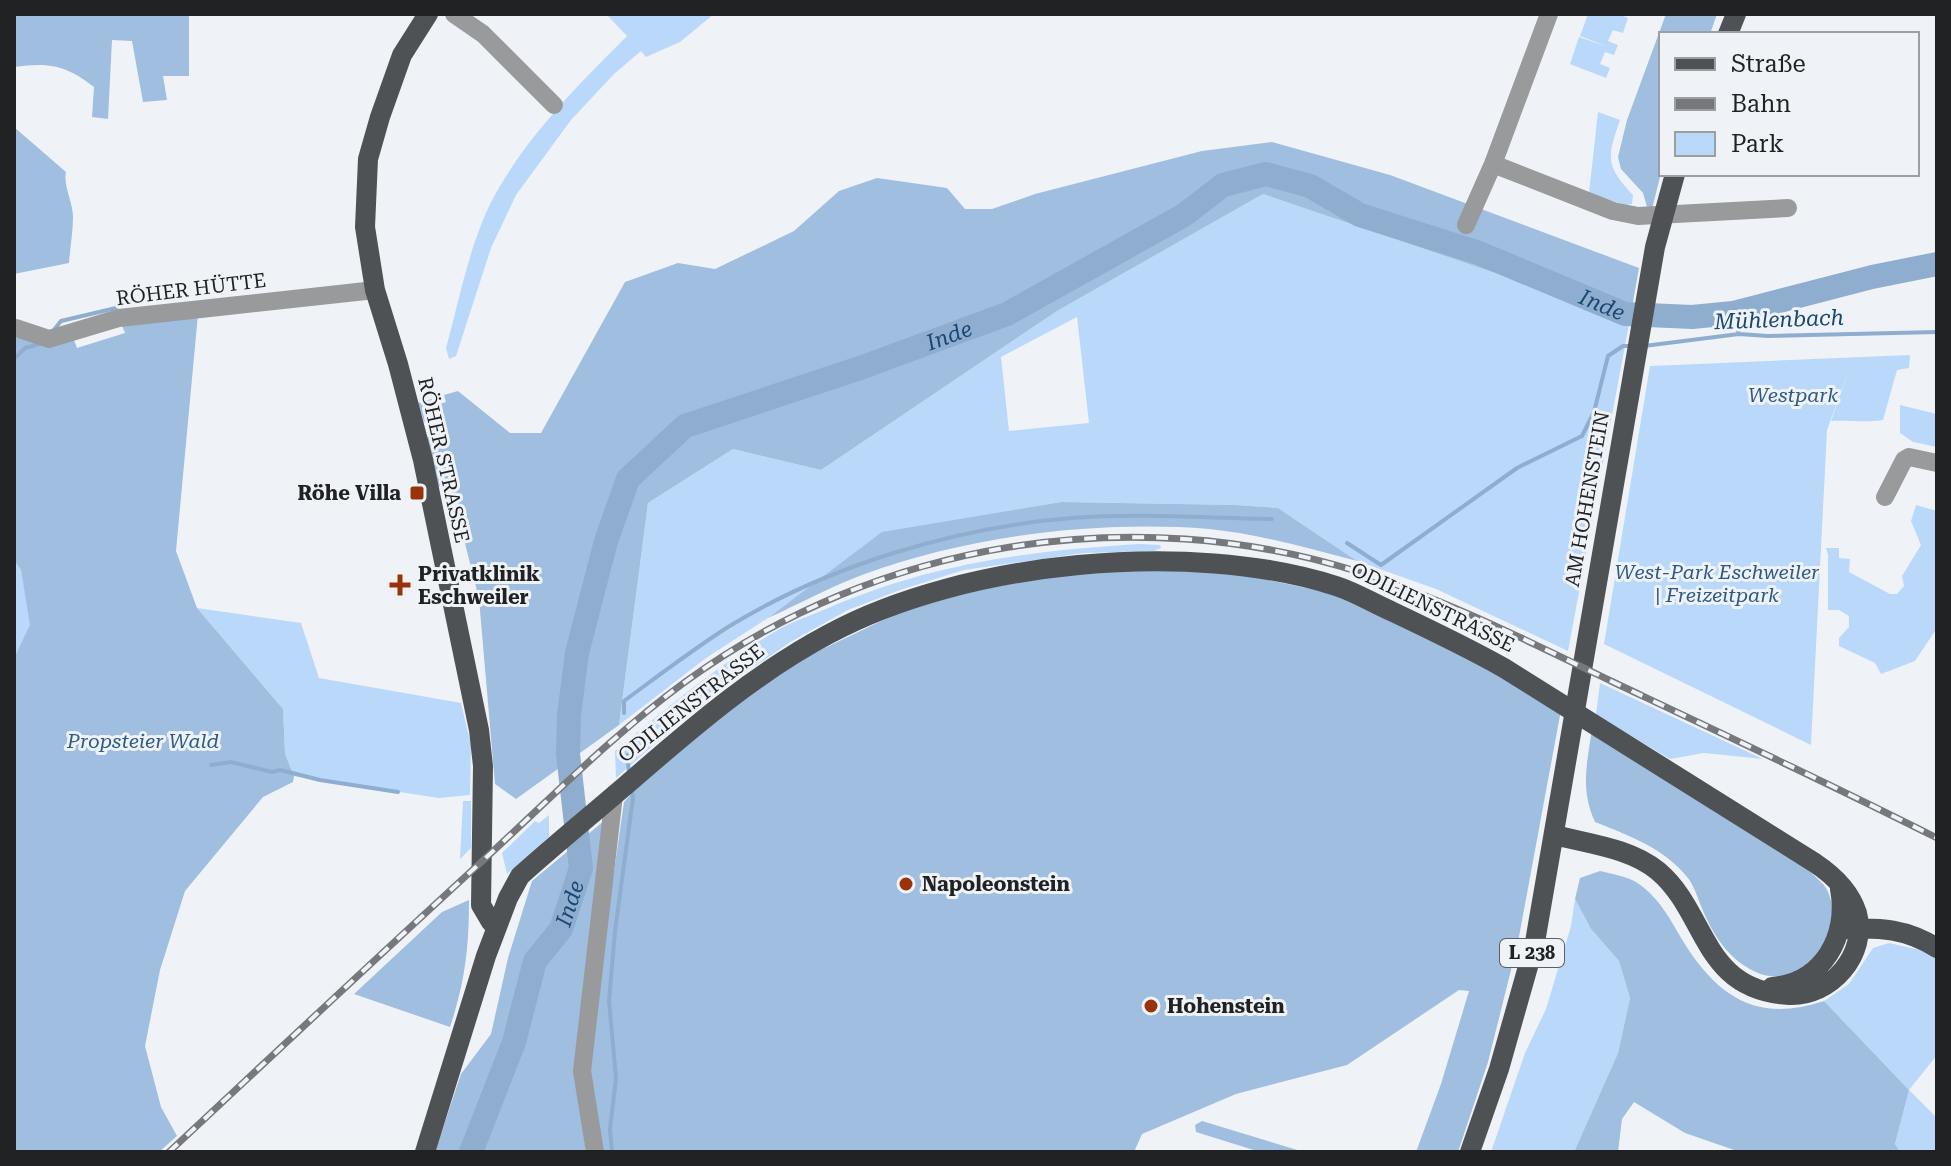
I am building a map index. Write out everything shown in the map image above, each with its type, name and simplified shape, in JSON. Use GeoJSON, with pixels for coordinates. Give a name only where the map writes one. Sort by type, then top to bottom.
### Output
{"type":"FeatureCollection","features":[{"type":"Feature","properties":{"kind":"main road","name":"RÖHER STRASSE"},"geometry":{"type":"LineString","coordinates":[[428,14],[402,55],[368,159],[365,227],[375,290],[420,449],[479,730],[483,766],[480,885],[483,912],[497,924]]}},
{"type":"Feature","properties":{"kind":"main road","name":"AM HOHENSTEIN"},"geometry":{"type":"LineString","coordinates":[[1470,1152],[1499,1069],[1535,942],[1655,247],[1674,176]]}},
{"type":"Feature","properties":{"kind":"main road","name":"ODILIENSTRASSE"},"geometry":{"type":"LineString","coordinates":[[497,924],[520,876],[709,714],[762,675],[831,633],[901,603],[960,585],[1043,569],[1122,563],[1238,566],[1337,586],[1465,646],[1815,863],[1838,881],[1856,912],[1850,929]]}},
{"type":"Feature","properties":{"kind":"main road"},"geometry":{"type":"LineString","coordinates":[[1555,835],[1633,856],[1660,872],[1683,902],[1714,955],[1728,971],[1757,988],[1788,995],[1804,995],[1818,990],[1839,976],[1847,964],[1857,942],[1850,929],[1877,927],[1906,932],[1937,948]]}},
{"type":"Feature","properties":{"kind":"main road"},"geometry":{"type":"LineString","coordinates":[[480,885],[488,889],[500,888],[520,876]]}},
{"type":"Feature","properties":{"kind":"main road"},"geometry":{"type":"LineString","coordinates":[[425,1152],[497,924]]}},
{"type":"Feature","properties":{"kind":"street"},"geometry":{"type":"LineString","coordinates":[[454,14],[483,34],[554,105]]}},
{"type":"Feature","properties":{"kind":"street"},"geometry":{"type":"LineString","coordinates":[[1466,225],[1493,164],[1549,14]]}},
{"type":"Feature","properties":{"kind":"street"},"geometry":{"type":"LineString","coordinates":[[1493,164],[1613,211],[1638,216],[1788,208]]}},
{"type":"Feature","properties":{"kind":"street","name":"RÖHER HÜTTE"},"geometry":{"type":"LineString","coordinates":[[16,328],[49,339],[119,318],[375,290]]}},
{"type":"Feature","properties":{"kind":"street"},"geometry":{"type":"LineString","coordinates":[[1885,497],[1904,460],[1909,457],[1937,463]]}},
{"type":"Feature","properties":{"kind":"street"},"geometry":{"type":"LineString","coordinates":[[595,1152],[582,1071],[619,791]]}},
{"type":"Feature","properties":{"kind":"green space"},"geometry":{"type":"Polygon","coordinates":[[[14,14],[189,14],[189,76],[163,76],[167,100],[143,102],[132,41],[112,40],[108,119],[92,117],[94,87],[84,80],[57,67],[14,67],[14,14]]]}},
{"type":"Feature","properties":{"kind":"green space"},"geometry":{"type":"Polygon","coordinates":[[[606,14],[714,14],[680,42],[646,57],[641,51],[614,74],[571,120],[516,195],[491,248],[456,356],[449,359],[446,348],[468,265],[481,224],[500,186],[543,126],[627,36],[606,14]]]}},
{"type":"Feature","properties":{"kind":"green space"},"geometry":{"type":"Polygon","coordinates":[[[1588,14],[1618,14],[1628,18],[1623,33],[1613,30],[1608,41],[1618,45],[1614,55],[1605,52],[1600,64],[1610,68],[1606,78],[1570,64],[1579,37],[1608,47],[1580,36],[1588,14]]]}},
{"type":"Feature","properties":{"kind":"green space"},"geometry":{"type":"Polygon","coordinates":[[[1666,14],[1717,14],[1711,32],[1659,32],[1666,14]]]}},
{"type":"Feature","properties":{"kind":"green space"},"geometry":{"type":"Polygon","coordinates":[[[1659,33],[1660,176],[1652,209],[1647,207],[1643,193],[1621,169],[1618,157],[1627,120],[1659,33]]]}},
{"type":"Feature","properties":{"kind":"green space"},"geometry":{"type":"Polygon","coordinates":[[[1598,112],[1620,120],[1611,160],[1617,176],[1633,195],[1632,204],[1625,205],[1589,193],[1598,112]]]}},
{"type":"Feature","properties":{"kind":"green space"},"geometry":{"type":"Polygon","coordinates":[[[14,127],[66,172],[73,217],[69,263],[14,274],[14,127]]]}},
{"type":"Feature","properties":{"kind":"green space"},"geometry":{"type":"Polygon","coordinates":[[[1272,142],[1390,175],[1639,268],[1630,319],[1263,194],[1057,311],[821,470],[733,449],[648,503],[619,725],[516,799],[495,784],[479,599],[450,484],[437,487],[427,437],[442,433],[438,418],[424,422],[418,403],[432,399],[434,406],[446,402],[444,395],[458,391],[510,433],[541,433],[625,282],[678,263],[715,269],[794,231],[839,191],[877,178],[947,188],[965,209],[992,209],[1035,194],[1202,151],[1272,142]]]}},
{"type":"Feature","properties":{"kind":"green space"},"geometry":{"type":"Polygon","coordinates":[[[1263,194],[1630,319],[1568,651],[1436,589],[1357,561],[1278,508],[1061,502],[882,533],[768,618],[706,658],[619,725],[648,503],[733,449],[821,470],[1057,311],[1263,194]],[[1077,317],[1001,357],[1009,431],[1089,423],[1077,317]]]}},
{"type":"Feature","properties":{"kind":"green space","name":"Propsteier Wald"},"geometry":{"type":"Polygon","coordinates":[[[198,314],[176,551],[197,608],[283,709],[285,754],[294,776],[293,782],[263,797],[185,891],[160,970],[145,1046],[161,1107],[177,1136],[159,1152],[14,1152],[14,658],[30,625],[21,570],[14,560],[14,339],[21,335],[74,340],[77,348],[125,333],[121,323],[198,314]]]}},
{"type":"Feature","properties":{"kind":"green space","name":"West-Park Eschweiler | Freizeitpark"},"geometry":{"type":"Polygon","coordinates":[[[1910,355],[1909,368],[1897,370],[1883,420],[1831,421],[1851,364],[1827,430],[1811,745],[1604,644],[1650,366],[1910,355]]]}},
{"type":"Feature","properties":{"kind":"green space"},"geometry":{"type":"Polygon","coordinates":[[[1900,405],[1937,414],[1937,447],[1913,442],[1900,433],[1900,405]]]}},
{"type":"Feature","properties":{"kind":"green space"},"geometry":{"type":"Polygon","coordinates":[[[1061,502],[1278,508],[1357,561],[1228,531],[1166,527],[1078,529],[988,541],[902,561],[850,580],[768,618],[882,532],[1061,502]]]}},
{"type":"Feature","properties":{"kind":"green space"},"geometry":{"type":"Polygon","coordinates":[[[1916,505],[1937,511],[1937,628],[1915,661],[1881,674],[1875,663],[1839,646],[1839,638],[1849,627],[1849,616],[1839,610],[1828,610],[1826,548],[1839,548],[1839,558],[1850,559],[1849,572],[1890,594],[1897,594],[1904,586],[1902,576],[1921,545],[1911,521],[1916,505]]]}},
{"type":"Feature","properties":{"kind":"green space"},"geometry":{"type":"Polygon","coordinates":[[[1139,544],[1160,545],[1161,548],[1154,551],[1084,553],[964,570],[848,610],[792,641],[704,701],[616,778],[615,751],[713,673],[794,622],[903,581],[979,562],[1139,544]]]}},
{"type":"Feature","properties":{"kind":"green space"},"geometry":{"type":"Polygon","coordinates":[[[14,560],[21,570],[31,625],[14,658],[14,560]]]}},
{"type":"Feature","properties":{"kind":"green space"},"geometry":{"type":"Polygon","coordinates":[[[1153,569],[1237,573],[1333,594],[1463,649],[1561,710],[1518,942],[1488,1062],[1458,1152],[1416,1152],[1441,1084],[1469,991],[1459,990],[1347,1065],[1236,1094],[1142,1134],[1134,1152],[601,1152],[590,1070],[598,983],[624,802],[639,785],[713,717],[802,659],[904,610],[1033,575],[1153,569]]]}},
{"type":"Feature","properties":{"kind":"green space"},"geometry":{"type":"Polygon","coordinates":[[[197,608],[301,623],[319,678],[461,703],[471,745],[470,795],[439,798],[294,776],[285,754],[283,709],[197,608]]]}},
{"type":"Feature","properties":{"kind":"green space"},"geometry":{"type":"Polygon","coordinates":[[[1600,683],[1763,759],[1704,753],[1670,759],[1596,715],[1600,683]]]}},
{"type":"Feature","properties":{"kind":"green space"},"geometry":{"type":"Polygon","coordinates":[[[1592,729],[1809,870],[1826,888],[1832,909],[1829,940],[1814,962],[1796,972],[1777,976],[1767,976],[1747,968],[1716,937],[1692,884],[1679,868],[1646,844],[1595,822],[1586,787],[1592,729]]]}},
{"type":"Feature","properties":{"kind":"green space"},"geometry":{"type":"Polygon","coordinates":[[[463,801],[471,801],[471,848],[460,859],[463,801]]]}},
{"type":"Feature","properties":{"kind":"green space"},"geometry":{"type":"Polygon","coordinates":[[[549,815],[549,837],[507,874],[502,853],[535,821],[539,823],[549,815]]]}},
{"type":"Feature","properties":{"kind":"green space"},"geometry":{"type":"Polygon","coordinates":[[[605,820],[575,1072],[586,1152],[435,1152],[461,1074],[491,1034],[508,958],[532,881],[605,820]]]}},
{"type":"Feature","properties":{"kind":"green space"},"geometry":{"type":"Polygon","coordinates":[[[1600,871],[1628,878],[1653,896],[1702,968],[1731,994],[1764,1008],[1802,1007],[1824,1001],[1909,1090],[1895,1144],[1900,1152],[1740,1152],[1685,1133],[1634,1102],[1622,1119],[1618,1152],[1574,1152],[1618,1053],[1630,998],[1619,961],[1591,929],[1575,899],[1580,878],[1600,871]]]}},
{"type":"Feature","properties":{"kind":"green space"},"geometry":{"type":"Polygon","coordinates":[[[1575,899],[1591,929],[1619,961],[1630,998],[1618,1053],[1574,1152],[1491,1152],[1525,1053],[1546,1009],[1571,926],[1575,899]]]}},
{"type":"Feature","properties":{"kind":"green space"},"geometry":{"type":"Polygon","coordinates":[[[469,900],[465,965],[450,1027],[354,994],[442,912],[469,900]]]}},
{"type":"Feature","properties":{"kind":"green space"},"geometry":{"type":"Polygon","coordinates":[[[1889,943],[1925,951],[1937,959],[1937,1055],[1909,1090],[1824,1001],[1849,984],[1873,948],[1889,943]]]}},
{"type":"Feature","properties":{"kind":"green space"},"geometry":{"type":"Polygon","coordinates":[[[1909,1090],[1937,1118],[1937,1152],[1900,1152],[1895,1144],[1909,1090]]]}},
{"type":"Feature","properties":{"kind":"green space"},"geometry":{"type":"Polygon","coordinates":[[[1202,1121],[1304,1152],[1260,1152],[1196,1132],[1195,1125],[1202,1121]]]}},
{"type":"Feature","properties":{"kind":"waterway","name":"Inde"},"geometry":{"type":"LineString","coordinates":[[471,1152],[514,1042],[535,961],[561,929],[581,868],[568,754],[569,715],[577,653],[606,541],[628,479],[685,426],[860,368],[1007,314],[1184,215],[1223,185],[1266,174],[1310,186],[1360,215],[1479,253],[1625,314],[1692,317],[1733,313],[1872,277],[1937,264]]}},
{"type":"Feature","properties":{"kind":"waterway"},"geometry":{"type":"LineString","coordinates":[[53,331],[61,321],[116,308]]}},
{"type":"Feature","properties":{"kind":"waterway"},"geometry":{"type":"LineString","coordinates":[[1733,313],[1739,334]]}},
{"type":"Feature","properties":{"kind":"waterway","name":"Mühlenbach"},"geometry":{"type":"LineString","coordinates":[[1644,346],[1739,334],[1937,332]]}},
{"type":"Feature","properties":{"kind":"waterway"},"geometry":{"type":"LineString","coordinates":[[14,359],[25,348],[39,344]]}},
{"type":"Feature","properties":{"kind":"waterway"},"geometry":{"type":"LineString","coordinates":[[1347,543],[1381,565],[1517,468],[1582,436],[1594,412],[1608,356],[1623,346],[1632,346]]}},
{"type":"Feature","properties":{"kind":"waterway"},"geometry":{"type":"LineString","coordinates":[[624,713],[624,701],[728,627],[807,586],[894,553],[983,530],[1072,518],[1272,519]]}},
{"type":"Feature","properties":{"kind":"waterway"},"geometry":{"type":"LineString","coordinates":[[627,755],[629,772]]}},
{"type":"Feature","properties":{"kind":"waterway"},"geometry":{"type":"LineString","coordinates":[[211,765],[231,762],[272,772],[280,770],[320,780],[398,792]]}},
{"type":"Feature","properties":{"kind":"waterway"},"geometry":{"type":"LineString","coordinates":[[612,1152],[610,1129],[616,1078],[609,1001],[632,789]]}},
{"type":"Feature","properties":{"kind":"railway"},"geometry":{"type":"LineString","coordinates":[[169,1152],[579,770],[685,682],[760,634],[840,595],[923,566],[1009,547],[1097,538],[1185,539],[1273,550],[1359,572],[1488,622],[1937,838]]}},
{"type":"Feature","properties":{"kind":"place","name":"Röhe Villa"},"geometry":{"type":"Point","coordinates":[417,493]}},
{"type":"Feature","properties":{"kind":"place","name":"Privatklinik Eschweiler"},"geometry":{"type":"Point","coordinates":[400,585]}},
{"type":"Feature","properties":{"kind":"place","name":"Napoleonstein"},"geometry":{"type":"Point","coordinates":[906,884]}},
{"type":"Feature","properties":{"kind":"place","name":"Hohenstein"},"geometry":{"type":"Point","coordinates":[1151,1006]}},
{"type":"Feature","properties":{"kind":"park label","name":"Westpark"},"geometry":{"type":"Point","coordinates":[1793,395]}}]}
